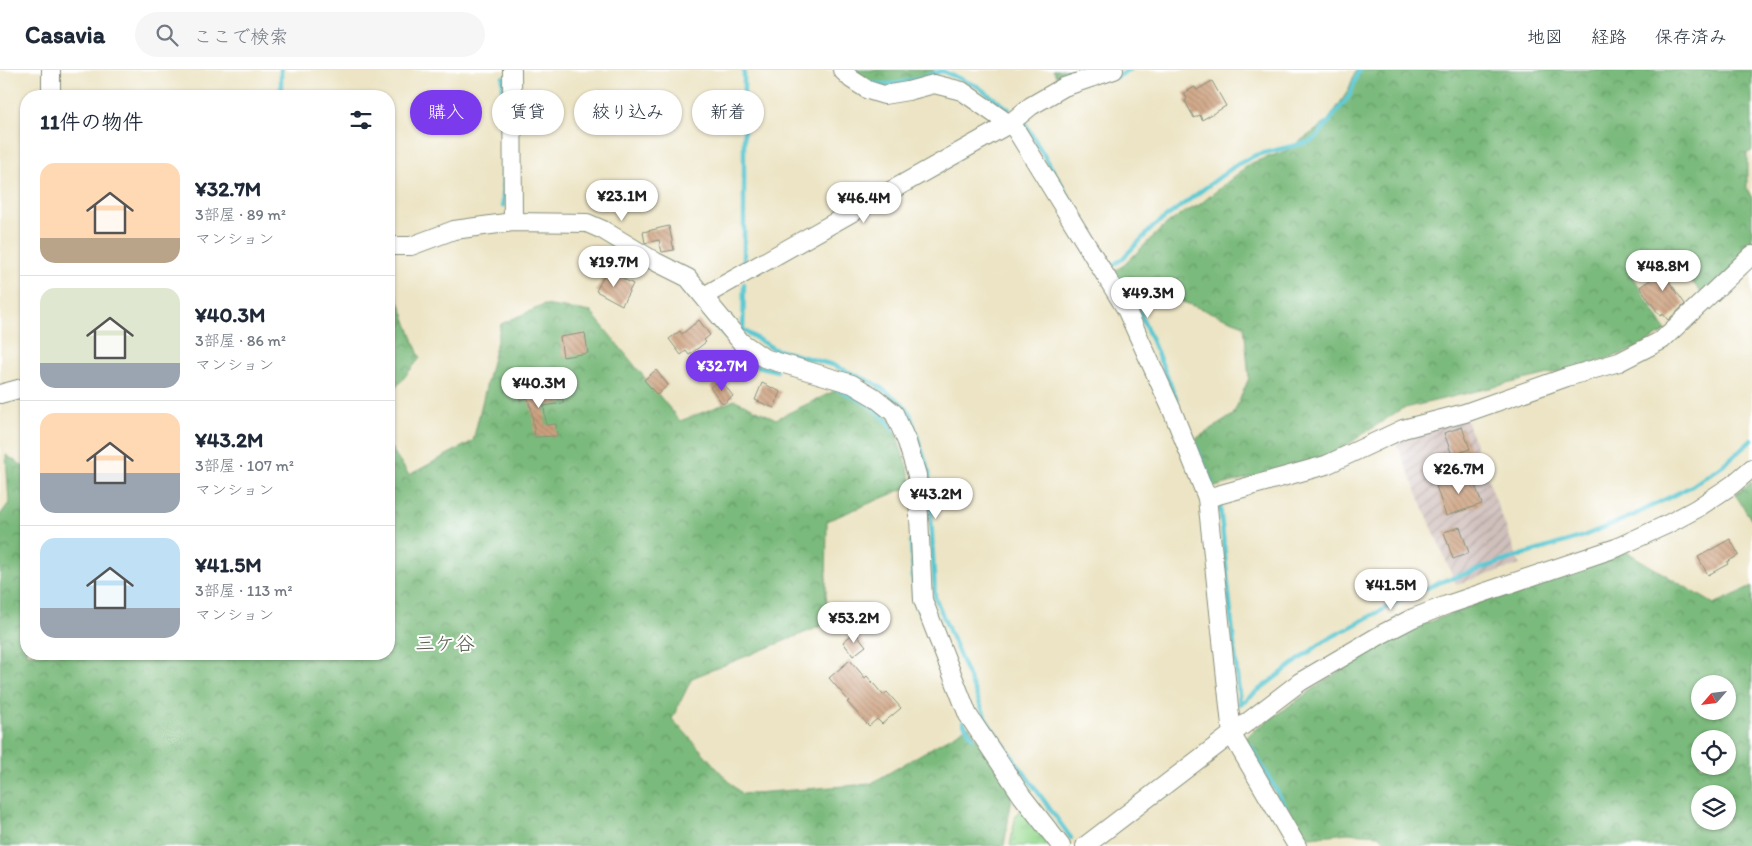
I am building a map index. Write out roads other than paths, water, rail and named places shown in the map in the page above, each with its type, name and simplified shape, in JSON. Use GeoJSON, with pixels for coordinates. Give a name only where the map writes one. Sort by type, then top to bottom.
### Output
{"type":"FeatureCollection","features":[{"type":"Feature","properties":{"kind":"street"},"geometry":{"type":"LineString","coordinates":[[51,70],[51,90]]}},
{"type":"Feature","properties":{"kind":"street"},"geometry":{"type":"LineString","coordinates":[[512,70],[513,222]]}},
{"type":"Feature","properties":{"kind":"street"},"geometry":{"type":"LineString","coordinates":[[842,70],[851,79],[868,90],[884,95],[934,84],[962,91],[1009,124],[1016,130],[1126,309],[1172,410],[1207,498],[1232,735],[1297,846]]}},
{"type":"Feature","properties":{"kind":"street"},"geometry":{"type":"LineString","coordinates":[[704,296],[1009,124],[1031,106],[1064,88],[1114,70]]}},
{"type":"Feature","properties":{"kind":"street"},"geometry":{"type":"LineString","coordinates":[[395,246],[411,246],[454,230],[513,222],[586,223],[603,230],[656,262],[688,278],[741,342],[764,358],[852,384],[874,397],[894,414],[907,442],[917,475],[923,600],[968,715],[1022,796],[1061,846]]}},
{"type":"Feature","properties":{"kind":"street"},"geometry":{"type":"LineString","coordinates":[[1207,498],[1326,465],[1403,429],[1465,413],[1567,377],[1619,362],[1662,340],[1752,255]]}},
{"type":"Feature","properties":{"kind":"street"},"geometry":{"type":"LineString","coordinates":[[0,394],[20,389]]}},
{"type":"Feature","properties":{"kind":"street"},"geometry":{"type":"LineString","coordinates":[[1085,846],[1300,682],[1382,634],[1413,618],[1447,605],[1616,548],[1696,509],[1732,485],[1752,468]]}},
{"type":"Feature","properties":{"kind":"waterway"},"geometry":{"type":"LineString","coordinates":[[281,70],[281,90]]}},
{"type":"Feature","properties":{"kind":"waterway"},"geometry":{"type":"LineString","coordinates":[[744,70],[744,260]]}},
{"type":"Feature","properties":{"kind":"waterway"},"geometry":{"type":"LineString","coordinates":[[1117,77],[1129,70]]}},
{"type":"Feature","properties":{"kind":"waterway"},"geometry":{"type":"LineString","coordinates":[[1110,267],[1122,259],[1154,226],[1236,165],[1256,155],[1309,142],[1317,137],[1350,95],[1359,70]]}},
{"type":"Feature","properties":{"kind":"waterway"},"geometry":{"type":"LineString","coordinates":[[873,83],[899,83],[942,71],[977,86],[1009,109]]}},
{"type":"Feature","properties":{"kind":"waterway"},"geometry":{"type":"LineString","coordinates":[[503,77],[503,206]]}},
{"type":"Feature","properties":{"kind":"waterway"},"geometry":{"type":"LineString","coordinates":[[1024,119],[1109,265]]}},
{"type":"Feature","properties":{"kind":"waterway"},"geometry":{"type":"LineString","coordinates":[[670,278],[686,288],[727,338]]}},
{"type":"Feature","properties":{"kind":"waterway"},"geometry":{"type":"LineString","coordinates":[[1120,279],[1139,310],[1177,400]]}},
{"type":"Feature","properties":{"kind":"waterway"},"geometry":{"type":"LineString","coordinates":[[744,284],[743,330],[774,349],[833,365],[874,383],[902,403],[910,414],[929,473],[935,597],[988,723],[1071,838]]}},
{"type":"Feature","properties":{"kind":"waterway"},"geometry":{"type":"LineString","coordinates":[[745,356],[758,366],[777,371]]}},
{"type":"Feature","properties":{"kind":"waterway"},"geometry":{"type":"LineString","coordinates":[[830,386],[866,403],[881,415],[893,431]]}},
{"type":"Feature","properties":{"kind":"waterway"},"geometry":{"type":"LineString","coordinates":[[1189,430],[1212,484]]}},
{"type":"Feature","properties":{"kind":"waterway"},"geometry":{"type":"LineString","coordinates":[[1240,704],[1324,641],[1401,600],[1438,583],[1581,537],[1632,516],[1692,486],[1724,464],[1752,440]]}},
{"type":"Feature","properties":{"kind":"waterway"},"geometry":{"type":"LineString","coordinates":[[1220,506],[1240,704]]}},
{"type":"Feature","properties":{"kind":"waterway"},"geometry":{"type":"LineString","coordinates":[[911,541],[914,598],[919,612]]}},
{"type":"Feature","properties":{"kind":"waterway"},"geometry":{"type":"LineString","coordinates":[[963,722],[973,738]]}},
{"type":"Feature","properties":{"kind":"waterway"},"geometry":{"type":"LineString","coordinates":[[1249,743],[1308,846]]}},
{"type":"Feature","properties":{"kind":"district","name":"三ケ谷"},"geometry":{"type":"Point","coordinates":[445,643]}}]}
